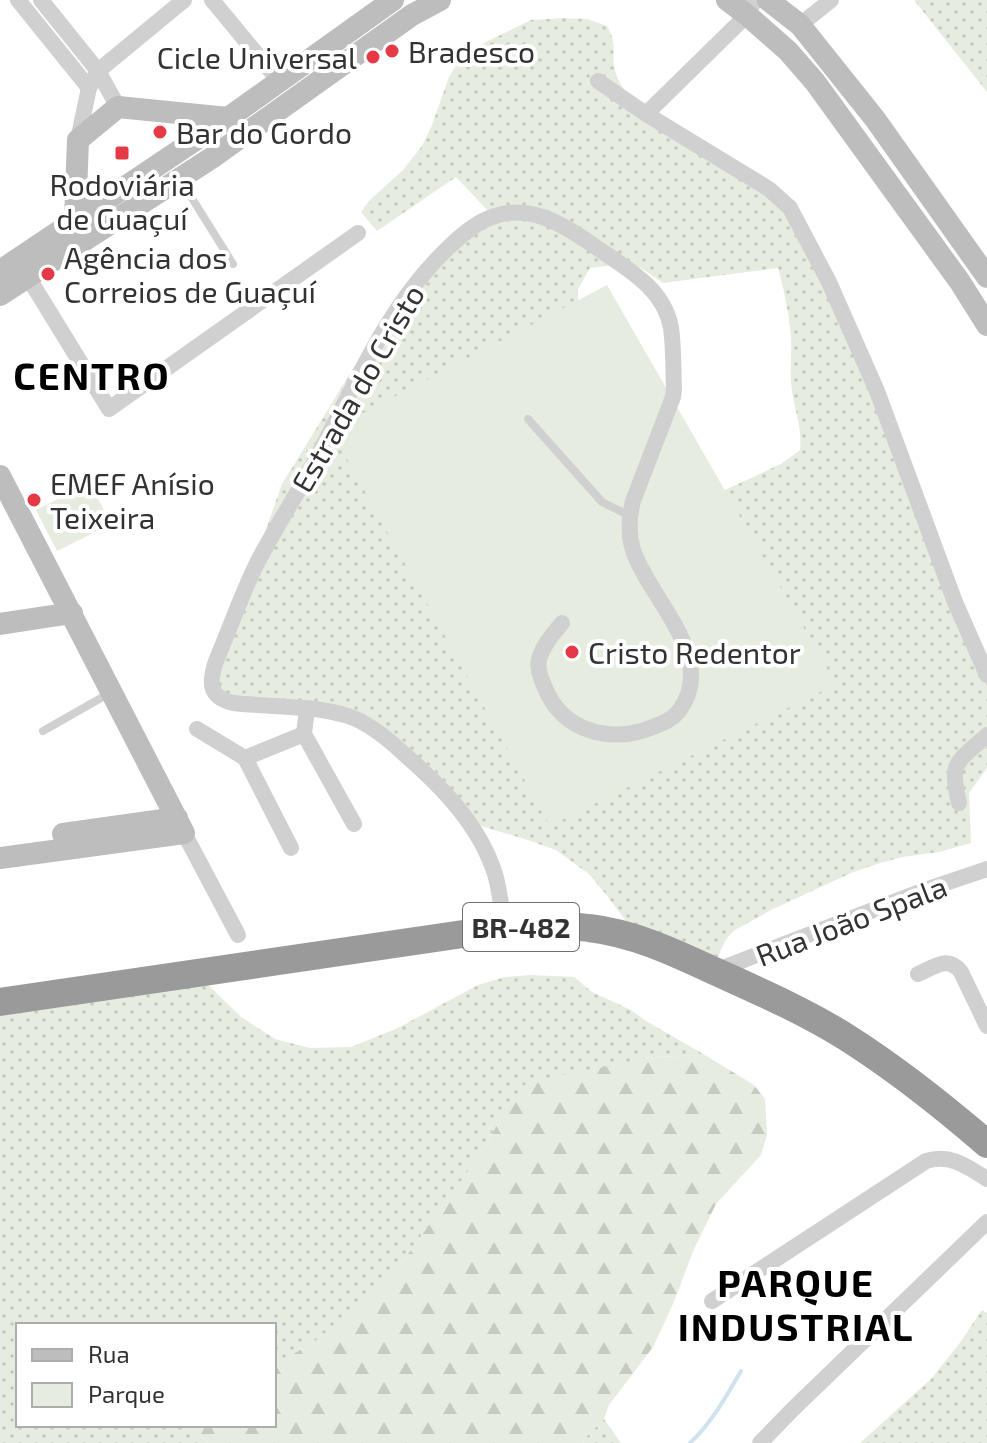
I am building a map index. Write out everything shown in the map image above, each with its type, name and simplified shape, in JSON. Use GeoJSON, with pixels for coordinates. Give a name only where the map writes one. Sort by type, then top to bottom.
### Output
{"type":"FeatureCollection","features":[{"type":"Feature","properties":{"kind":"highway","name":"BR-482"},"geometry":{"type":"LineString","coordinates":[[0,1002],[504,928],[591,928],[663,947],[782,1002],[846,1037],[908,1081],[987,1144]]}},
{"type":"Feature","properties":{"kind":"main road"},"geometry":{"type":"LineString","coordinates":[[0,271],[228,118],[393,0]]}},
{"type":"Feature","properties":{"kind":"main road"},"geometry":{"type":"LineString","coordinates":[[0,295],[242,137],[406,8],[440,0]]}},
{"type":"Feature","properties":{"kind":"main road"},"geometry":{"type":"LineString","coordinates":[[727,0],[751,7],[773,38],[815,82],[960,282],[987,325]]}},
{"type":"Feature","properties":{"kind":"main road"},"geometry":{"type":"LineString","coordinates":[[768,0],[798,23],[883,130],[987,277]]}},
{"type":"Feature","properties":{"kind":"main road"},"geometry":{"type":"LineString","coordinates":[[773,38],[776,24],[781,21],[798,23]]}},
{"type":"Feature","properties":{"kind":"main road"},"geometry":{"type":"LineString","coordinates":[[88,240],[75,221],[78,140],[118,107],[228,118],[242,137]]}},
{"type":"Feature","properties":{"kind":"main road"},"geometry":{"type":"LineString","coordinates":[[862,146],[883,130]]}},
{"type":"Feature","properties":{"kind":"main road"},"geometry":{"type":"LineString","coordinates":[[0,476],[180,825]]}},
{"type":"Feature","properties":{"kind":"main road"},"geometry":{"type":"LineString","coordinates":[[0,610],[68,607]]}},
{"type":"Feature","properties":{"kind":"main road"},"geometry":{"type":"LineString","coordinates":[[0,624],[68,607]]}},
{"type":"Feature","properties":{"kind":"main road"},"geometry":{"type":"LineString","coordinates":[[0,844],[180,825]]}},
{"type":"Feature","properties":{"kind":"main road"},"geometry":{"type":"LineString","coordinates":[[0,858],[180,825]]}},
{"type":"Feature","properties":{"kind":"street"},"geometry":{"type":"LineString","coordinates":[[18,0],[89,88]]}},
{"type":"Feature","properties":{"kind":"street"},"geometry":{"type":"LineString","coordinates":[[41,0],[98,71],[118,107]]}},
{"type":"Feature","properties":{"kind":"street"},"geometry":{"type":"LineString","coordinates":[[78,140],[89,88],[98,71],[184,0]]}},
{"type":"Feature","properties":{"kind":"street"},"geometry":{"type":"LineString","coordinates":[[212,0],[279,81]]}},
{"type":"Feature","properties":{"kind":"street"},"geometry":{"type":"LineString","coordinates":[[798,23],[831,0]]}},
{"type":"Feature","properties":{"kind":"street"},"geometry":{"type":"LineString","coordinates":[[646,114],[751,7]]}},
{"type":"Feature","properties":{"kind":"street"},"geometry":{"type":"LineString","coordinates":[[598,81],[769,189],[790,208],[848,322],[955,602],[987,675]]}},
{"type":"Feature","properties":{"kind":"street","name":"Estrada do Cristo"},"geometry":{"type":"LineString","coordinates":[[504,928],[498,886],[479,840],[436,782],[393,744],[364,722],[345,715],[222,701],[211,685],[216,661],[257,562],[397,309],[438,258],[463,235],[495,215],[540,215],[557,222],[643,281],[663,306],[671,329],[673,397],[630,516],[631,543],[637,560],[687,651],[690,686],[686,699],[673,718],[637,732],[610,734],[581,728],[563,716],[547,694],[538,664],[546,643],[562,623]]}},
{"type":"Feature","properties":{"kind":"street"},"geometry":{"type":"LineString","coordinates":[[28,277],[109,409],[254,297],[358,233]]}},
{"type":"Feature","properties":{"kind":"street"},"geometry":{"type":"LineString","coordinates":[[307,709],[304,734],[354,824]]}},
{"type":"Feature","properties":{"kind":"street"},"geometry":{"type":"LineString","coordinates":[[197,729],[245,758],[291,848]]}},
{"type":"Feature","properties":{"kind":"street"},"geometry":{"type":"LineString","coordinates":[[245,758],[304,734]]}},
{"type":"Feature","properties":{"kind":"street"},"geometry":{"type":"LineString","coordinates":[[959,803],[954,780],[956,766],[987,735]]}},
{"type":"Feature","properties":{"kind":"street"},"geometry":{"type":"LineString","coordinates":[[180,825],[238,935]]}},
{"type":"Feature","properties":{"kind":"street","name":"Rua João Spala"},"geometry":{"type":"LineString","coordinates":[[715,971],[987,869]]}},
{"type":"Feature","properties":{"kind":"street"},"geometry":{"type":"LineString","coordinates":[[918,974],[947,963],[955,965],[987,1026]]}},
{"type":"Feature","properties":{"kind":"street"},"geometry":{"type":"LineString","coordinates":[[712,1301],[926,1161],[951,1159],[987,1179]]}},
{"type":"Feature","properties":{"kind":"street"},"geometry":{"type":"LineString","coordinates":[[760,1443],[987,1222]]}},
{"type":"Feature","properties":{"kind":"lane"},"geometry":{"type":"LineString","coordinates":[[180,178],[233,264]]}},
{"type":"Feature","properties":{"kind":"lane"},"geometry":{"type":"LineString","coordinates":[[528,419],[602,502],[630,516]]}},
{"type":"Feature","properties":{"kind":"lane"},"geometry":{"type":"LineString","coordinates":[[43,731],[112,691]]}},
{"type":"Feature","properties":{"kind":"green space"},"geometry":{"type":"Polygon","coordinates":[[[914,0],[987,0],[987,92],[914,0]]]}},
{"type":"Feature","properties":{"kind":"green space"},"geometry":{"type":"Polygon","coordinates":[[[587,19],[607,26],[613,42],[616,74],[631,100],[770,188],[819,263],[908,492],[987,660],[987,768],[969,793],[971,843],[939,852],[902,857],[851,873],[735,930],[726,939],[717,959],[629,925],[589,874],[556,850],[481,826],[434,770],[407,748],[316,711],[264,708],[210,688],[282,484],[401,291],[492,215],[456,177],[377,231],[361,212],[422,146],[449,77],[460,59],[482,44],[531,20],[587,19]],[[621,264],[590,268],[578,289],[578,329],[712,496],[781,464],[800,450],[791,381],[790,327],[778,268],[663,283],[641,268],[621,264]]]}},
{"type":"Feature","properties":{"kind":"green space"},"geometry":{"type":"Polygon","coordinates":[[[607,285],[836,684],[550,826],[331,430],[607,285]]]}},
{"type":"Feature","properties":{"kind":"green space"},"geometry":{"type":"Polygon","coordinates":[[[90,483],[111,524],[57,551],[36,510],[90,483]]]}},
{"type":"Feature","properties":{"kind":"green space"},"geometry":{"type":"Polygon","coordinates":[[[505,977],[574,977],[592,992],[631,1010],[705,1055],[654,1057],[527,1083],[497,1124],[488,1144],[386,1282],[363,1307],[314,1342],[276,1364],[276,1323],[16,1323],[16,1427],[193,1427],[208,1443],[0,1443],[0,1006],[201,978],[241,1017],[275,1039],[310,1048],[351,1047],[398,1028],[478,985],[505,977]]]}},
{"type":"Feature","properties":{"kind":"green space"},"geometry":{"type":"Polygon","coordinates":[[[705,1055],[754,1085],[765,1099],[767,1135],[761,1155],[716,1204],[653,1347],[609,1405],[604,1419],[580,1443],[208,1443],[193,1427],[276,1427],[276,1364],[314,1342],[363,1307],[386,1282],[488,1144],[497,1124],[527,1082],[654,1057],[705,1055]]]}},
{"type":"Feature","properties":{"kind":"green space"},"geometry":{"type":"Polygon","coordinates":[[[982,1310],[987,1313],[987,1443],[860,1443],[931,1379],[982,1310]]]}},
{"type":"Feature","properties":{"kind":"green space"},"geometry":{"type":"Polygon","coordinates":[[[604,1419],[621,1443],[580,1443],[604,1419]]]}},
{"type":"Feature","properties":{"kind":"waterway"},"geometry":{"type":"LineString","coordinates":[[690,1443],[712,1418],[741,1371]]}},
{"type":"Feature","properties":{"kind":"place","name":"Bradesco"},"geometry":{"type":"Point","coordinates":[392,51]}},
{"type":"Feature","properties":{"kind":"place","name":"Cicle Universal"},"geometry":{"type":"Point","coordinates":[373,57]}},
{"type":"Feature","properties":{"kind":"place","name":"Bar do Gordo"},"geometry":{"type":"Point","coordinates":[160,132]}},
{"type":"Feature","properties":{"kind":"place","name":"Rodoviária de Guaçuí"},"geometry":{"type":"Point","coordinates":[122,153]}},
{"type":"Feature","properties":{"kind":"place","name":"Agência dos Correios de Guaçuí"},"geometry":{"type":"Point","coordinates":[48,274]}},
{"type":"Feature","properties":{"kind":"place","name":"EMEF Anísio Teixeira"},"geometry":{"type":"Point","coordinates":[34,500]}},
{"type":"Feature","properties":{"kind":"place","name":"Cristo Redentor"},"geometry":{"type":"Point","coordinates":[572,652]}},
{"type":"Feature","properties":{"kind":"district","name":"CENTRO"},"geometry":{"type":"Point","coordinates":[92,375]}},
{"type":"Feature","properties":{"kind":"district","name":"PARQUE INDUSTRIAL"},"geometry":{"type":"Point","coordinates":[796,1304]}}]}
